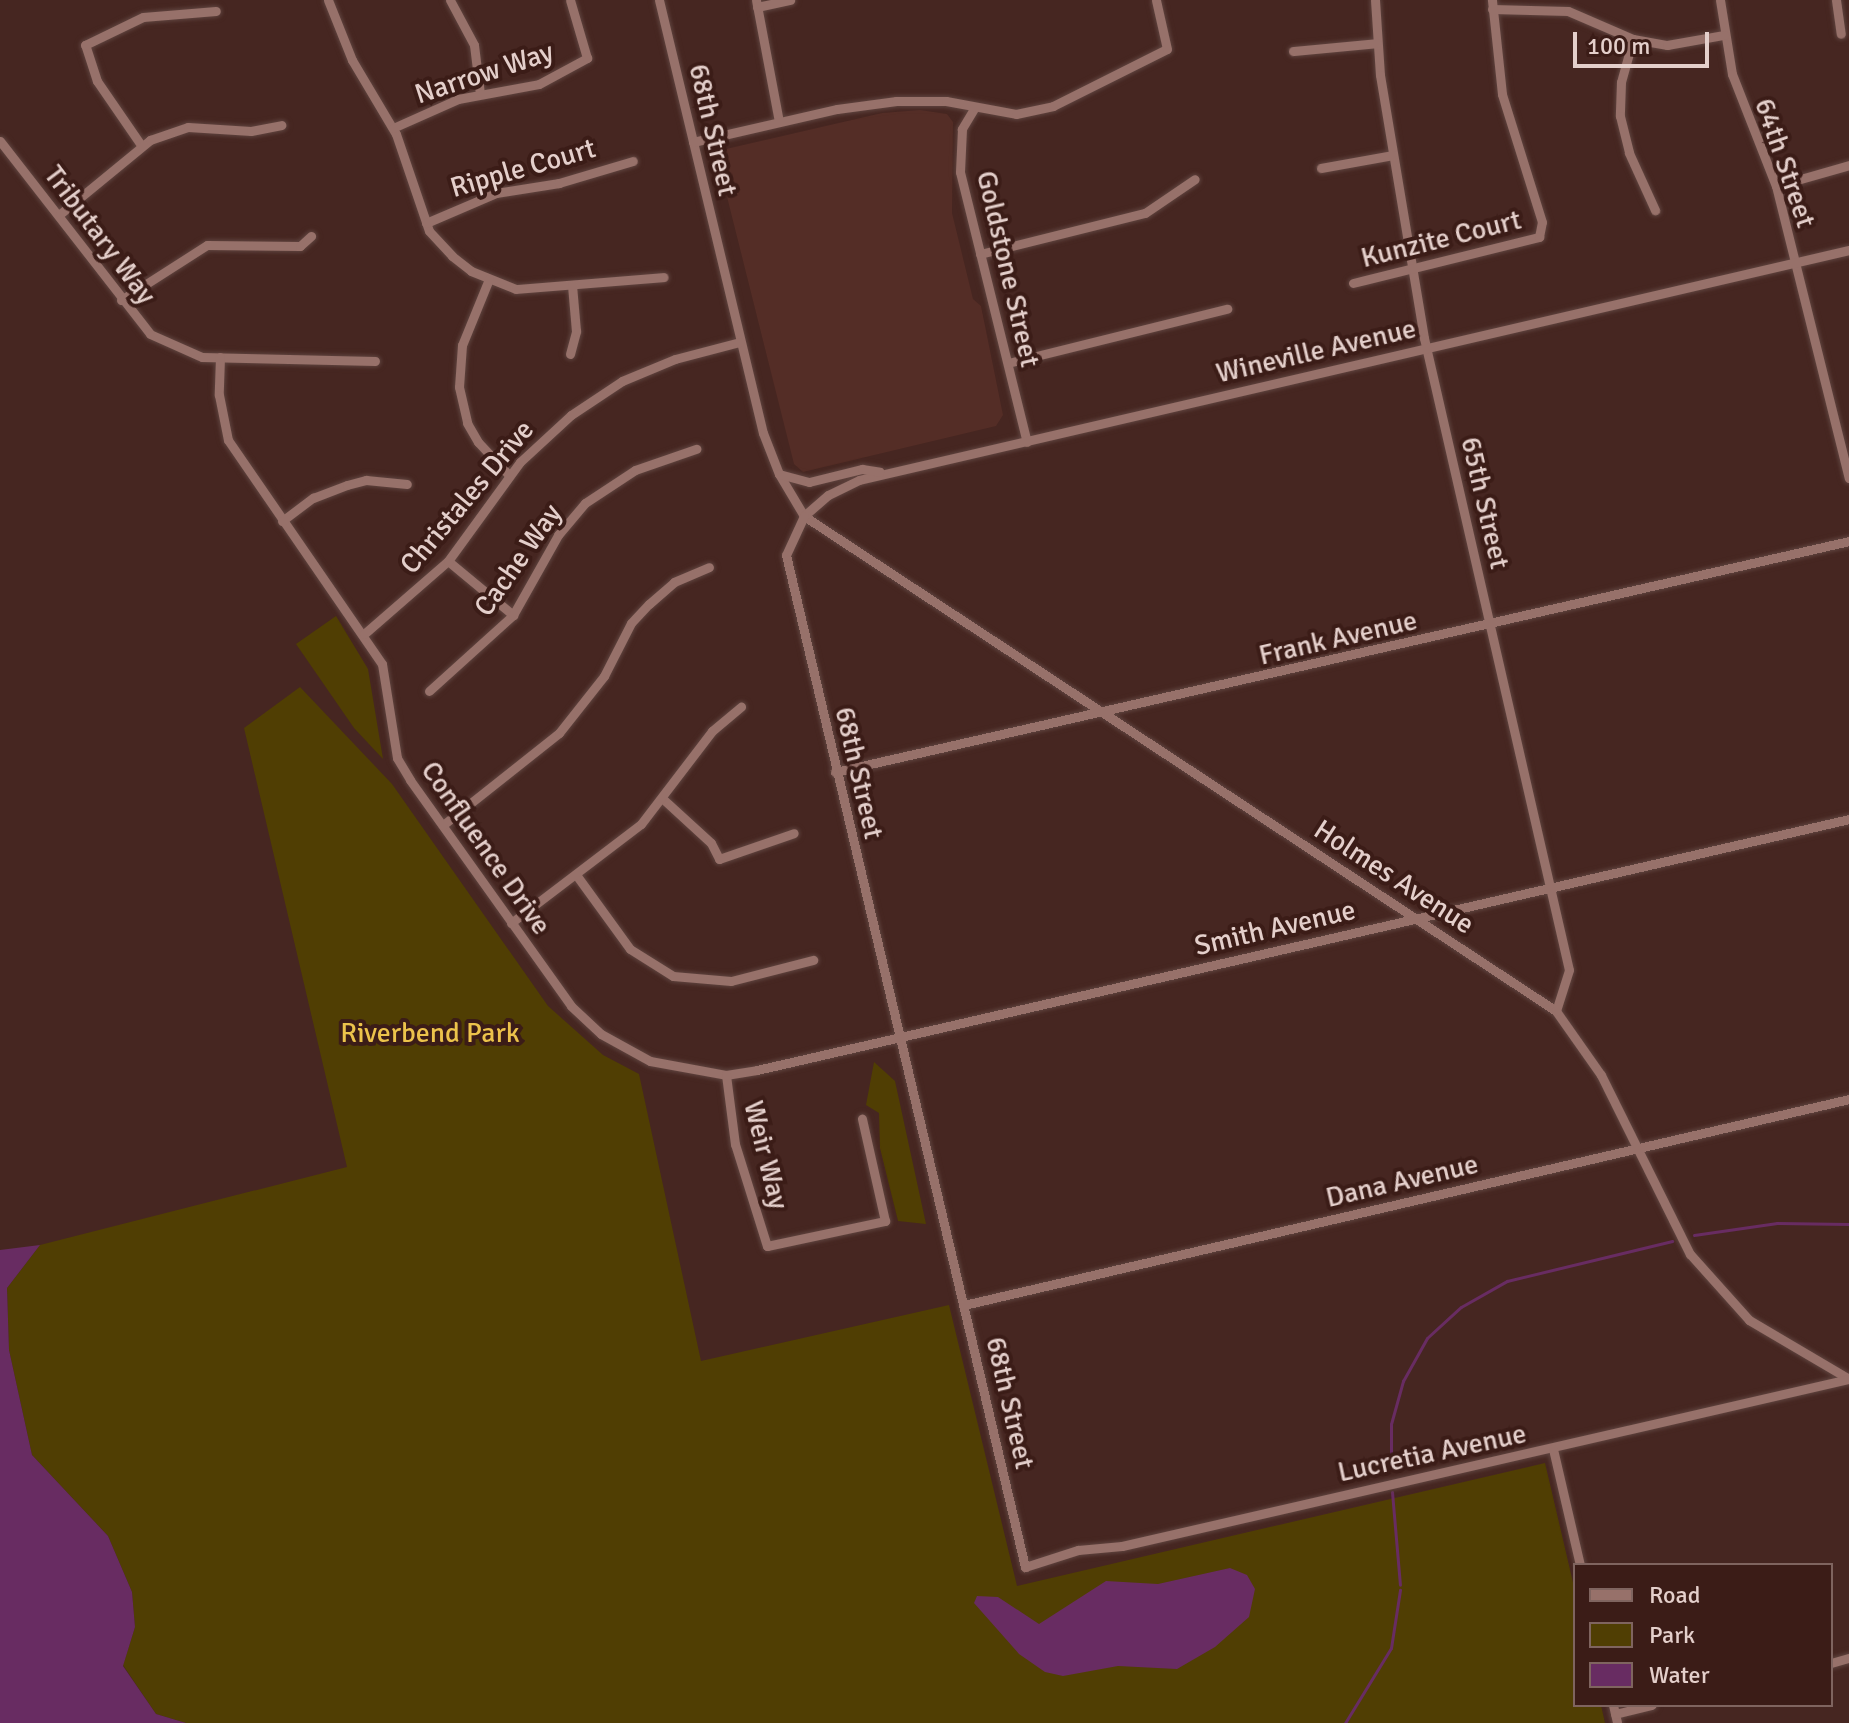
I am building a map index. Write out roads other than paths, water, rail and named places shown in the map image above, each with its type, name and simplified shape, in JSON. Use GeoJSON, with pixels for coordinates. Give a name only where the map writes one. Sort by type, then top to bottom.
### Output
{"type":"FeatureCollection","features":[{"type":"Feature","properties":{"kind":"street"},"geometry":{"type":"LineString","coordinates":[[328,0],[338,33],[393,128],[426,223],[452,256],[489,279],[516,289],[664,277]]}},
{"type":"Feature","properties":{"kind":"street"},"geometry":{"type":"LineString","coordinates":[[450,0],[474,45],[480,94]]}},
{"type":"Feature","properties":{"kind":"street","name":"Narrow Way"},"geometry":{"type":"LineString","coordinates":[[393,128],[437,106],[480,94],[539,84],[587,58],[570,0]]}},
{"type":"Feature","properties":{"kind":"street","name":"68th Street"},"geometry":{"type":"LineString","coordinates":[[659,0],[740,342],[779,474],[804,516],[788,542],[787,565],[1025,1567]]}},
{"type":"Feature","properties":{"kind":"street"},"geometry":{"type":"LineString","coordinates":[[779,122],[757,3],[790,0]]}},
{"type":"Feature","properties":{"kind":"street"},"geometry":{"type":"LineString","coordinates":[[693,142],[779,122],[896,101],[975,107],[1016,114],[1053,106],[1167,49],[1156,0]]}},
{"type":"Feature","properties":{"kind":"street","name":"65th Street"},"geometry":{"type":"LineString","coordinates":[[1375,0],[1377,43],[1393,155],[1426,348],[1553,889],[1569,970],[1556,1011]]}},
{"type":"Feature","properties":{"kind":"street","name":"64th Street"},"geometry":{"type":"LineString","coordinates":[[1720,0],[1724,35],[1744,113],[1776,186],[1849,478]]}},
{"type":"Feature","properties":{"kind":"street"},"geometry":{"type":"LineString","coordinates":[[1836,0],[1841,34]]}},
{"type":"Feature","properties":{"kind":"street"},"geometry":{"type":"LineString","coordinates":[[1492,5],[1568,11],[1633,39],[1676,44],[1724,35]]}},
{"type":"Feature","properties":{"kind":"street","name":"Kunzite Court"},"geometry":{"type":"LineString","coordinates":[[1353,283],[1539,237],[1542,222],[1502,94],[1492,5]]}},
{"type":"Feature","properties":{"kind":"street"},"geometry":{"type":"LineString","coordinates":[[141,145],[97,81],[85,45],[143,17],[216,11]]}},
{"type":"Feature","properties":{"kind":"street"},"geometry":{"type":"LineString","coordinates":[[1633,39],[1621,82],[1620,116],[1629,153],[1655,210]]}},
{"type":"Feature","properties":{"kind":"street"},"geometry":{"type":"LineString","coordinates":[[1293,51],[1377,43]]}},
{"type":"Feature","properties":{"kind":"street","name":"Goldstone Street"},"geometry":{"type":"LineString","coordinates":[[975,107],[962,129],[960,172],[1027,442]]}},
{"type":"Feature","properties":{"kind":"street"},"geometry":{"type":"LineString","coordinates":[[60,214],[141,145],[188,127],[251,131],[281,125]]}},
{"type":"Feature","properties":{"kind":"street","name":"Tributary Way"},"geometry":{"type":"LineString","coordinates":[[0,141],[60,214],[121,300],[150,334],[184,351],[220,357],[375,361]]}},
{"type":"Feature","properties":{"kind":"street"},"geometry":{"type":"LineString","coordinates":[[1321,168],[1393,155]]}},
{"type":"Feature","properties":{"kind":"street","name":"Ripple Court"},"geometry":{"type":"LineString","coordinates":[[426,223],[477,199],[633,161]]}},
{"type":"Feature","properties":{"kind":"street"},"geometry":{"type":"LineString","coordinates":[[1776,186],[1849,165]]}},
{"type":"Feature","properties":{"kind":"street"},"geometry":{"type":"LineString","coordinates":[[980,254],[1145,213],[1195,179]]}},
{"type":"Feature","properties":{"kind":"street"},"geometry":{"type":"LineString","coordinates":[[121,300],[207,245],[242,241],[300,246],[311,236]]}},
{"type":"Feature","properties":{"kind":"street","name":"Wineville Avenue"},"geometry":{"type":"LineString","coordinates":[[804,516],[840,488],[886,473],[1849,250]]}},
{"type":"Feature","properties":{"kind":"street"},"geometry":{"type":"LineString","coordinates":[[489,279],[462,345],[459,387],[472,433],[509,475]]}},
{"type":"Feature","properties":{"kind":"street"},"geometry":{"type":"LineString","coordinates":[[570,354],[576,331],[572,285]]}},
{"type":"Feature","properties":{"kind":"street"},"geometry":{"type":"LineString","coordinates":[[1008,363],[1227,309]]}},
{"type":"Feature","properties":{"kind":"street","name":"Christales Drive"},"geometry":{"type":"LineString","coordinates":[[364,634],[448,561],[509,475],[562,422],[622,381],[675,359],[740,342]]}},
{"type":"Feature","properties":{"kind":"street","name":"Confluence Drive"},"geometry":{"type":"LineString","coordinates":[[220,357],[219,395],[228,440],[364,634],[387,682],[397,758],[571,1006],[601,1034],[650,1061],[726,1075],[898,1038]]}},
{"type":"Feature","properties":{"kind":"street","name":"Cache Way"},"geometry":{"type":"LineString","coordinates":[[429,691],[513,615],[558,535],[585,503],[635,470],[696,449]]}},
{"type":"Feature","properties":{"kind":"street"},"geometry":{"type":"LineString","coordinates":[[779,474],[809,482],[862,469],[886,473]]}},
{"type":"Feature","properties":{"kind":"street"},"geometry":{"type":"LineString","coordinates":[[282,521],[313,498],[347,485],[366,480],[407,484]]}},
{"type":"Feature","properties":{"kind":"street","name":"Holmes Avenue"},"geometry":{"type":"LineString","coordinates":[[804,516],[1100,715],[1418,918],[1556,1011],[1601,1075],[1690,1254],[1749,1320],[1849,1379]]}},
{"type":"Feature","properties":{"kind":"street","name":"Frank Avenue"},"geometry":{"type":"LineString","coordinates":[[835,772],[1100,715],[1849,541]]}},
{"type":"Feature","properties":{"kind":"street"},"geometry":{"type":"LineString","coordinates":[[448,561],[513,615]]}},
{"type":"Feature","properties":{"kind":"street"},"geometry":{"type":"LineString","coordinates":[[443,825],[559,733],[604,676],[631,623],[649,604],[674,582],[709,567]]}},
{"type":"Feature","properties":{"kind":"street"},"geometry":{"type":"LineString","coordinates":[[511,923],[577,876],[663,799],[712,731],[741,707]]}},
{"type":"Feature","properties":{"kind":"street"},"geometry":{"type":"LineString","coordinates":[[663,799],[711,843],[719,859],[794,833]]}},
{"type":"Feature","properties":{"kind":"street","name":"Smith Avenue"},"geometry":{"type":"LineString","coordinates":[[898,1038],[1849,819]]}},
{"type":"Feature","properties":{"kind":"street"},"geometry":{"type":"LineString","coordinates":[[577,876],[630,949],[673,976],[731,981],[813,960]]}},
{"type":"Feature","properties":{"kind":"street","name":"Weir Way"},"geometry":{"type":"LineString","coordinates":[[726,1075],[735,1144],[767,1246],[885,1221],[862,1119]]}},
{"type":"Feature","properties":{"kind":"street","name":"Dana Avenue"},"geometry":{"type":"LineString","coordinates":[[964,1305],[1849,1099]]}},
{"type":"Feature","properties":{"kind":"street","name":"Lucretia Avenue"},"geometry":{"type":"LineString","coordinates":[[1025,1567],[1078,1550],[1122,1546],[1849,1379]]}},
{"type":"Feature","properties":{"kind":"street"},"geometry":{"type":"LineString","coordinates":[[1553,1449],[1580,1563]]}},
{"type":"Feature","properties":{"kind":"street"},"geometry":{"type":"LineString","coordinates":[[1615,1714],[1644,1707]]}},
{"type":"Feature","properties":{"kind":"water"},"geometry":{"type":"Polygon","coordinates":[[[40,1245],[7,1288],[9,1350],[32,1455],[108,1536],[132,1592],[135,1627],[123,1666],[156,1714],[186,1723],[0,1723],[0,1250],[40,1245]]]}},
{"type":"Feature","properties":{"kind":"water"},"geometry":{"type":"Polygon","coordinates":[[[1230,1568],[1247,1575],[1255,1589],[1249,1617],[1215,1647],[1177,1669],[1118,1666],[1063,1676],[1045,1672],[1019,1654],[974,1603],[977,1596],[998,1597],[1039,1624],[1106,1581],[1158,1584],[1230,1568]]]}},
{"type":"Feature","properties":{"kind":"waterway"},"geometry":{"type":"LineString","coordinates":[[1694,1235],[1777,1223],[1849,1224]]}},
{"type":"Feature","properties":{"kind":"waterway"},"geometry":{"type":"LineString","coordinates":[[1391,1467],[1391,1424],[1403,1381],[1427,1338],[1461,1307],[1507,1281],[1672,1241]]}},
{"type":"Feature","properties":{"kind":"waterway"},"geometry":{"type":"LineString","coordinates":[[1392,1492],[1400,1585]]}},
{"type":"Feature","properties":{"kind":"waterway"},"geometry":{"type":"LineString","coordinates":[[1345,1723],[1391,1648],[1400,1590]]}},
{"type":"Feature","properties":{"kind":"park label","name":"Riverbend Park"},"geometry":{"type":"Point","coordinates":[430,1033]}}]}
